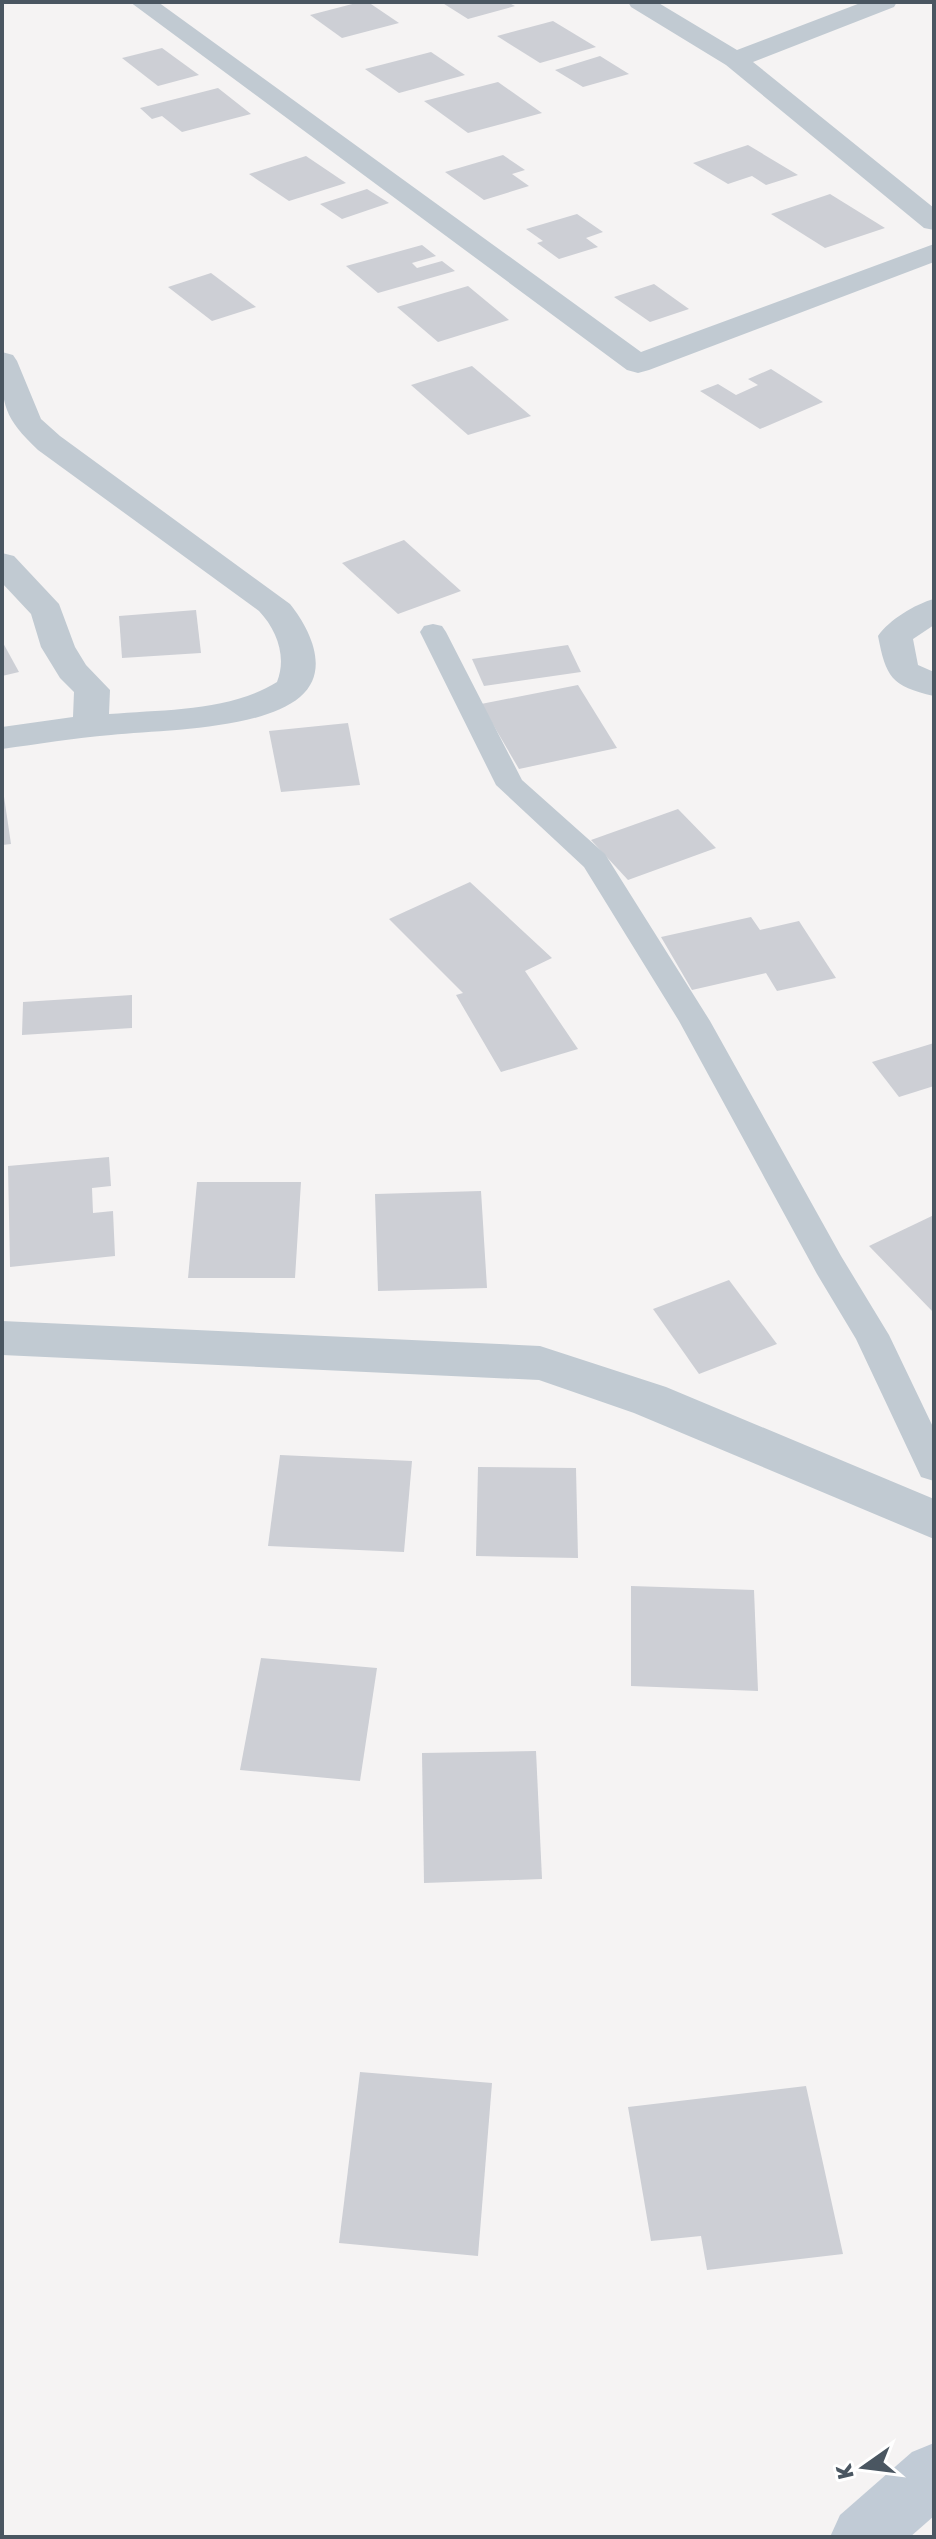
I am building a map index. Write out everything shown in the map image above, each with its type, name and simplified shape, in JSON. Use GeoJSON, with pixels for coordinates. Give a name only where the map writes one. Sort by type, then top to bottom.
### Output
{"type":"FeatureCollection","features":[{"type":"Feature","properties":{"kind":"street"},"geometry":{"type":"LineString","coordinates":[[142,2],[638,364],[934,252]]}},
{"type":"Feature","properties":{"kind":"street"},"geometry":{"type":"LineString","coordinates":[[640,2],[735,60],[934,222]]}},
{"type":"Feature","properties":{"kind":"street"},"geometry":{"type":"LineString","coordinates":[[735,60],[885,2]]}},
{"type":"Feature","properties":{"kind":"street"},"geometry":{"type":"LineString","coordinates":[[2,361],[27,423],[49,443],[245,586],[267,597],[291,626],[296,641],[298,675],[290,688],[266,703],[218,713],[2,738]]}},
{"type":"Feature","properties":{"kind":"street"},"geometry":{"type":"LineString","coordinates":[[2,563],[47,611],[65,659],[72,671],[92,690],[91,726]]}},
{"type":"Feature","properties":{"kind":"street"},"geometry":{"type":"LineString","coordinates":[[934,609],[895,636],[902,670],[934,686]]}},
{"type":"Feature","properties":{"kind":"street"},"geometry":{"type":"LineString","coordinates":[[2,1338],[540,1363],[650,1400],[934,1520]]}},
{"type":"Feature","properties":{"kind":"street"},"geometry":{"type":"LineString","coordinates":[[862,2537],[934,2474]]}},
{"type":"Feature","properties":{"kind":"lane"},"geometry":{"type":"LineString","coordinates":[[433,632],[510,785],[595,861],[694,1021],[829,1265],[872,1335],[934,1467]]}},
{"type":"Feature","properties":{"kind":"building"},"geometry":{"type":"Polygon","coordinates":[[[368,2],[399,23],[342,38],[310,15],[368,2]]]}},
{"type":"Feature","properties":{"kind":"building"},"geometry":{"type":"Polygon","coordinates":[[[441,2],[507,2],[515,6],[468,19],[441,2]]]}},
{"type":"Feature","properties":{"kind":"building"},"geometry":{"type":"Polygon","coordinates":[[[553,21],[596,47],[540,63],[497,36],[553,21]]]}},
{"type":"Feature","properties":{"kind":"building"},"geometry":{"type":"Polygon","coordinates":[[[162,48],[199,75],[158,86],[122,58],[162,48]]]}},
{"type":"Feature","properties":{"kind":"building"},"geometry":{"type":"Polygon","coordinates":[[[431,52],[465,75],[399,93],[365,69],[431,52]]]}},
{"type":"Feature","properties":{"kind":"building"},"geometry":{"type":"Polygon","coordinates":[[[600,56],[629,74],[583,87],[555,70],[600,56]]]}},
{"type":"Feature","properties":{"kind":"building"},"geometry":{"type":"Polygon","coordinates":[[[498,82],[542,113],[468,133],[424,101],[498,82]]]}},
{"type":"Feature","properties":{"kind":"building"},"geometry":{"type":"Polygon","coordinates":[[[218,88],[251,114],[182,132],[162,116],[152,119],[140,108],[218,88]]]}},
{"type":"Feature","properties":{"kind":"building"},"geometry":{"type":"Polygon","coordinates":[[[748,145],[798,175],[766,185],[752,176],[728,184],[693,163],[748,145]]]}},
{"type":"Feature","properties":{"kind":"building"},"geometry":{"type":"Polygon","coordinates":[[[503,155],[525,170],[512,174],[529,186],[484,200],[445,172],[503,155]]]}},
{"type":"Feature","properties":{"kind":"building"},"geometry":{"type":"Polygon","coordinates":[[[306,156],[346,183],[289,201],[249,174],[306,156]]]}},
{"type":"Feature","properties":{"kind":"building"},"geometry":{"type":"Polygon","coordinates":[[[367,189],[389,203],[342,219],[320,204],[367,189]]]}},
{"type":"Feature","properties":{"kind":"building"},"geometry":{"type":"Polygon","coordinates":[[[830,194],[885,228],[825,248],[771,214],[830,194]]]}},
{"type":"Feature","properties":{"kind":"building"},"geometry":{"type":"Polygon","coordinates":[[[577,214],[603,232],[586,238],[598,247],[559,259],[537,243],[543,241],[526,229],[577,214]]]}},
{"type":"Feature","properties":{"kind":"building"},"geometry":{"type":"Polygon","coordinates":[[[422,245],[436,256],[412,263],[417,268],[442,261],[455,271],[378,293],[346,266],[422,245]]]}},
{"type":"Feature","properties":{"kind":"building"},"geometry":{"type":"Polygon","coordinates":[[[211,273],[256,307],[212,321],[168,287],[211,273]]]}},
{"type":"Feature","properties":{"kind":"building"},"geometry":{"type":"Polygon","coordinates":[[[654,284],[689,309],[650,322],[614,297],[654,284]]]}},
{"type":"Feature","properties":{"kind":"building"},"geometry":{"type":"Polygon","coordinates":[[[468,286],[509,320],[438,342],[397,307],[468,286]]]}},
{"type":"Feature","properties":{"kind":"building"},"geometry":{"type":"Polygon","coordinates":[[[472,366],[531,416],[468,435],[411,385],[472,366]]]}},
{"type":"Feature","properties":{"kind":"building"},"geometry":{"type":"Polygon","coordinates":[[[771,369],[823,402],[760,429],[700,391],[718,384],[736,395],[758,385],[748,379],[771,369]]]}},
{"type":"Feature","properties":{"kind":"building"},"geometry":{"type":"Polygon","coordinates":[[[404,540],[461,591],[398,614],[342,563],[404,540]]]}},
{"type":"Feature","properties":{"kind":"building"},"geometry":{"type":"Polygon","coordinates":[[[196,610],[201,653],[122,658],[119,616],[196,610]]]}},
{"type":"Feature","properties":{"kind":"building"},"geometry":{"type":"Polygon","coordinates":[[[2,641],[19,672],[2,676],[2,641]]]}},
{"type":"Feature","properties":{"kind":"building"},"geometry":{"type":"Polygon","coordinates":[[[568,645],[581,672],[484,686],[472,659],[568,645]]]}},
{"type":"Feature","properties":{"kind":"building"},"geometry":{"type":"Polygon","coordinates":[[[578,685],[617,748],[519,769],[481,704],[578,685]]]}},
{"type":"Feature","properties":{"kind":"building"},"geometry":{"type":"Polygon","coordinates":[[[348,723],[360,785],[281,792],[269,731],[348,723]]]}},
{"type":"Feature","properties":{"kind":"building"},"geometry":{"type":"Polygon","coordinates":[[[2,783],[11,844],[2,845],[2,783]]]}},
{"type":"Feature","properties":{"kind":"building"},"geometry":{"type":"Polygon","coordinates":[[[678,809],[716,848],[628,880],[591,840],[678,809]]]}},
{"type":"Feature","properties":{"kind":"building"},"geometry":{"type":"Polygon","coordinates":[[[470,882],[552,958],[525,971],[578,1049],[501,1072],[456,995],[463,993],[389,919],[470,882]]]}},
{"type":"Feature","properties":{"kind":"building"},"geometry":{"type":"Polygon","coordinates":[[[751,917],[760,930],[799,921],[836,978],[777,991],[766,973],[692,990],[661,937],[751,917]]]}},
{"type":"Feature","properties":{"kind":"building"},"geometry":{"type":"Polygon","coordinates":[[[132,995],[132,1028],[22,1035],[23,1002],[132,995]]]}},
{"type":"Feature","properties":{"kind":"building"},"geometry":{"type":"Polygon","coordinates":[[[934,1043],[934,1086],[899,1097],[872,1062],[934,1043]]]}},
{"type":"Feature","properties":{"kind":"building"},"geometry":{"type":"Polygon","coordinates":[[[109,1157],[111,1186],[92,1188],[93,1213],[113,1211],[115,1256],[10,1267],[8,1166],[109,1157]]]}},
{"type":"Feature","properties":{"kind":"building"},"geometry":{"type":"Polygon","coordinates":[[[197,1182],[301,1182],[295,1278],[188,1278],[197,1182]]]}},
{"type":"Feature","properties":{"kind":"building"},"geometry":{"type":"Polygon","coordinates":[[[481,1191],[487,1288],[378,1291],[375,1194],[481,1191]]]}},
{"type":"Feature","properties":{"kind":"building"},"geometry":{"type":"Polygon","coordinates":[[[934,1215],[934,1313],[869,1246],[934,1215]]]}},
{"type":"Feature","properties":{"kind":"building"},"geometry":{"type":"Polygon","coordinates":[[[729,1280],[777,1344],[699,1374],[653,1309],[729,1280]]]}},
{"type":"Feature","properties":{"kind":"building"},"geometry":{"type":"Polygon","coordinates":[[[280,1455],[412,1461],[404,1552],[268,1546],[280,1455]]]}},
{"type":"Feature","properties":{"kind":"building"},"geometry":{"type":"Polygon","coordinates":[[[478,1467],[576,1468],[578,1558],[476,1556],[478,1467]]]}},
{"type":"Feature","properties":{"kind":"building"},"geometry":{"type":"Polygon","coordinates":[[[631,1586],[754,1590],[758,1691],[631,1686],[631,1586]]]}},
{"type":"Feature","properties":{"kind":"building"},"geometry":{"type":"Polygon","coordinates":[[[261,1658],[377,1668],[360,1781],[240,1770],[261,1658]]]}},
{"type":"Feature","properties":{"kind":"building"},"geometry":{"type":"Polygon","coordinates":[[[536,1751],[542,1879],[424,1883],[422,1753],[536,1751]]]}},
{"type":"Feature","properties":{"kind":"building"},"geometry":{"type":"Polygon","coordinates":[[[360,2072],[492,2083],[478,2256],[339,2243],[360,2072]]]}},
{"type":"Feature","properties":{"kind":"building"},"geometry":{"type":"Polygon","coordinates":[[[806,2086],[843,2254],[707,2270],[701,2236],[651,2241],[628,2107],[806,2086]]]}}]}
